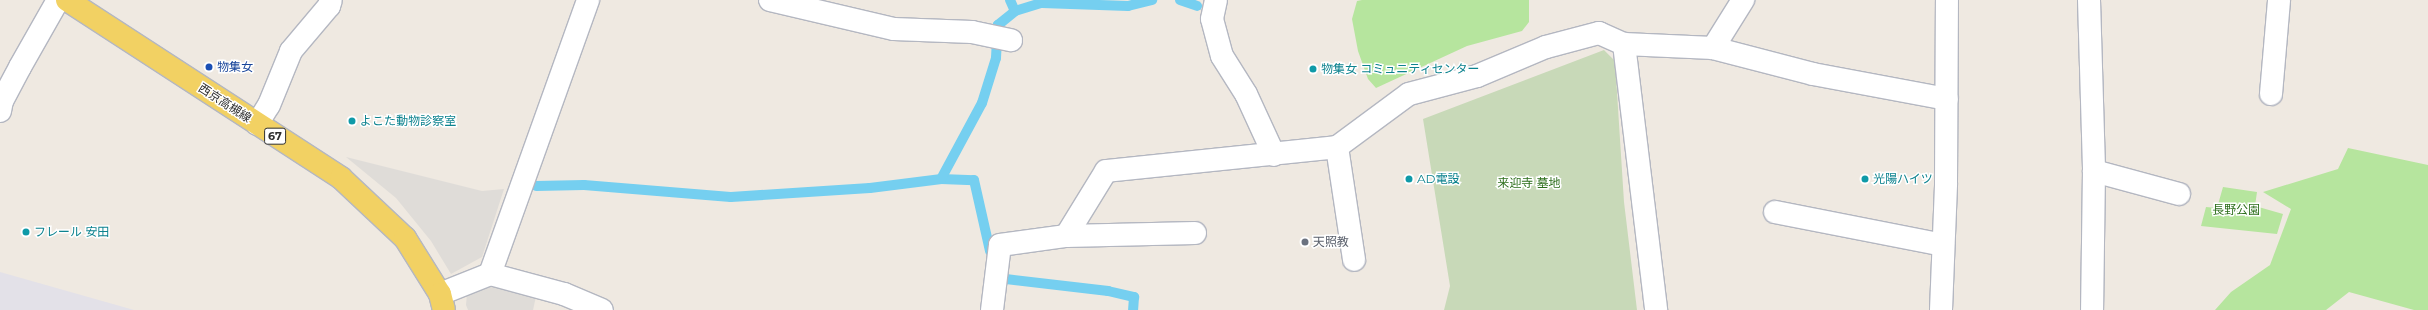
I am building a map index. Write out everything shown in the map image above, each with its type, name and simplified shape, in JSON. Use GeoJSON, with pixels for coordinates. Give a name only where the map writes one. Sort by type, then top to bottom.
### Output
{"type":"FeatureCollection","features":[{"type":"Feature","properties":{"kind":"main road","name":"西京高槻線"},"geometry":{"type":"LineString","coordinates":[[67,0],[341,178],[405,238],[442,302]]}},
{"type":"Feature","properties":{"kind":"street"},"geometry":{"type":"LineString","coordinates":[[0,111],[2,101],[58,0]]}},
{"type":"Feature","properties":{"kind":"street"},"geometry":{"type":"LineString","coordinates":[[257,124],[269,105],[291,51],[329,6],[331,0]]}},
{"type":"Feature","properties":{"kind":"street"},"geometry":{"type":"LineString","coordinates":[[442,302],[490,274],[588,0]]}},
{"type":"Feature","properties":{"kind":"street"},"geometry":{"type":"LineString","coordinates":[[770,0],[894,29],[972,32],[1011,40]]}},
{"type":"Feature","properties":{"kind":"street"},"geometry":{"type":"LineString","coordinates":[[1216,0],[1212,19],[1222,56],[1246,94],[1274,155]]}},
{"type":"Feature","properties":{"kind":"street"},"geometry":{"type":"LineString","coordinates":[[1713,48],[1743,0]]}},
{"type":"Feature","properties":{"kind":"street"},"geometry":{"type":"LineString","coordinates":[[1941,310],[1947,99],[1947,0]]}},
{"type":"Feature","properties":{"kind":"street"},"geometry":{"type":"LineString","coordinates":[[2089,0],[2094,171],[2092,310]]}},
{"type":"Feature","properties":{"kind":"street"},"geometry":{"type":"LineString","coordinates":[[2271,94],[2279,0]]}},
{"type":"Feature","properties":{"kind":"street"},"geometry":{"type":"LineString","coordinates":[[1066,236],[1106,171],[1274,155],[1337,147],[1409,94],[1477,76],[1546,47],[1599,33],[1624,44],[1713,48],[1813,74],[1947,99]]}},
{"type":"Feature","properties":{"kind":"street"},"geometry":{"type":"LineString","coordinates":[[1624,44],[1656,310]]}},
{"type":"Feature","properties":{"kind":"street"},"geometry":{"type":"LineString","coordinates":[[1337,147],[1354,260]]}},
{"type":"Feature","properties":{"kind":"street"},"geometry":{"type":"LineString","coordinates":[[2094,171],[2178,194]]}},
{"type":"Feature","properties":{"kind":"street"},"geometry":{"type":"LineString","coordinates":[[1775,212],[1943,245]]}},
{"type":"Feature","properties":{"kind":"street"},"geometry":{"type":"LineString","coordinates":[[992,310],[1000,245],[1066,236],[1195,233]]}},
{"type":"Feature","properties":{"kind":"street"},"geometry":{"type":"LineString","coordinates":[[490,274],[564,294],[602,310]]}},
{"type":"Feature","properties":{"kind":"shaded area"},"geometry":{"type":"Polygon","coordinates":[[[346,157],[482,191],[504,189],[482,257],[451,274],[431,241],[396,198],[346,157]]]}},
{"type":"Feature","properties":{"kind":"shaded area"},"geometry":{"type":"Polygon","coordinates":[[[0,272],[134,310],[0,310],[0,272]]]}},
{"type":"Feature","properties":{"kind":"shaded area"},"geometry":{"type":"Polygon","coordinates":[[[493,282],[537,292],[533,310],[468,310],[466,305],[467,294],[493,282]]]}},
{"type":"Feature","properties":{"kind":"green space"},"geometry":{"type":"Polygon","coordinates":[[[1529,0],[1529,22],[1522,31],[1467,46],[1376,88],[1368,79],[1358,51],[1352,19],[1357,1],[1529,0]]]}},
{"type":"Feature","properties":{"kind":"green space","name":"来迎寺 墓地"},"geometry":{"type":"Polygon","coordinates":[[[1604,50],[1615,61],[1624,202],[1637,310],[1444,310],[1450,286],[1423,119],[1604,50]]]}},
{"type":"Feature","properties":{"kind":"green space"},"geometry":{"type":"Polygon","coordinates":[[[2348,148],[2428,165],[2428,310],[2414,310],[2349,292],[2326,310],[2215,310],[2231,292],[2270,265],[2291,209],[2263,192],[2338,169],[2348,148]]]}},
{"type":"Feature","properties":{"kind":"green space","name":"長野公園"},"geometry":{"type":"Polygon","coordinates":[[[2223,187],[2257,192],[2255,206],[2283,214],[2277,234],[2201,226],[2206,207],[2217,208],[2223,187]]]}},
{"type":"Feature","properties":{"kind":"waterway"},"geometry":{"type":"LineString","coordinates":[[1010,0],[1015,11]]}},
{"type":"Feature","properties":{"kind":"waterway"},"geometry":{"type":"LineString","coordinates":[[536,186],[584,185],[731,197],[870,188],[941,179],[982,103],[996,58],[998,25],[1015,11],[1042,3],[1128,6],[1152,0]]}},
{"type":"Feature","properties":{"kind":"waterway"},"geometry":{"type":"LineString","coordinates":[[1180,0],[1197,6]]}},
{"type":"Feature","properties":{"kind":"waterway"},"geometry":{"type":"LineString","coordinates":[[941,179],[974,180],[990,251]]}},
{"type":"Feature","properties":{"kind":"waterway"},"geometry":{"type":"LineString","coordinates":[[1006,279],[1108,291],[1134,297],[1133,310]]}},
{"type":"Feature","properties":{"kind":"place","name":"物集女"},"geometry":{"type":"Point","coordinates":[209,67]}},
{"type":"Feature","properties":{"kind":"place","name":"物集女 コミュニティセンター"},"geometry":{"type":"Point","coordinates":[1313,69]}},
{"type":"Feature","properties":{"kind":"place","name":"よこた動物診察室"},"geometry":{"type":"Point","coordinates":[352,121]}},
{"type":"Feature","properties":{"kind":"place","name":"AD電設"},"geometry":{"type":"Point","coordinates":[1409,179]}},
{"type":"Feature","properties":{"kind":"place","name":"光陽ハイツ"},"geometry":{"type":"Point","coordinates":[1865,179]}},
{"type":"Feature","properties":{"kind":"place","name":"フレール 安田"},"geometry":{"type":"Point","coordinates":[26,232]}},
{"type":"Feature","properties":{"kind":"place","name":"天照教"},"geometry":{"type":"Point","coordinates":[1305,242]}}]}
